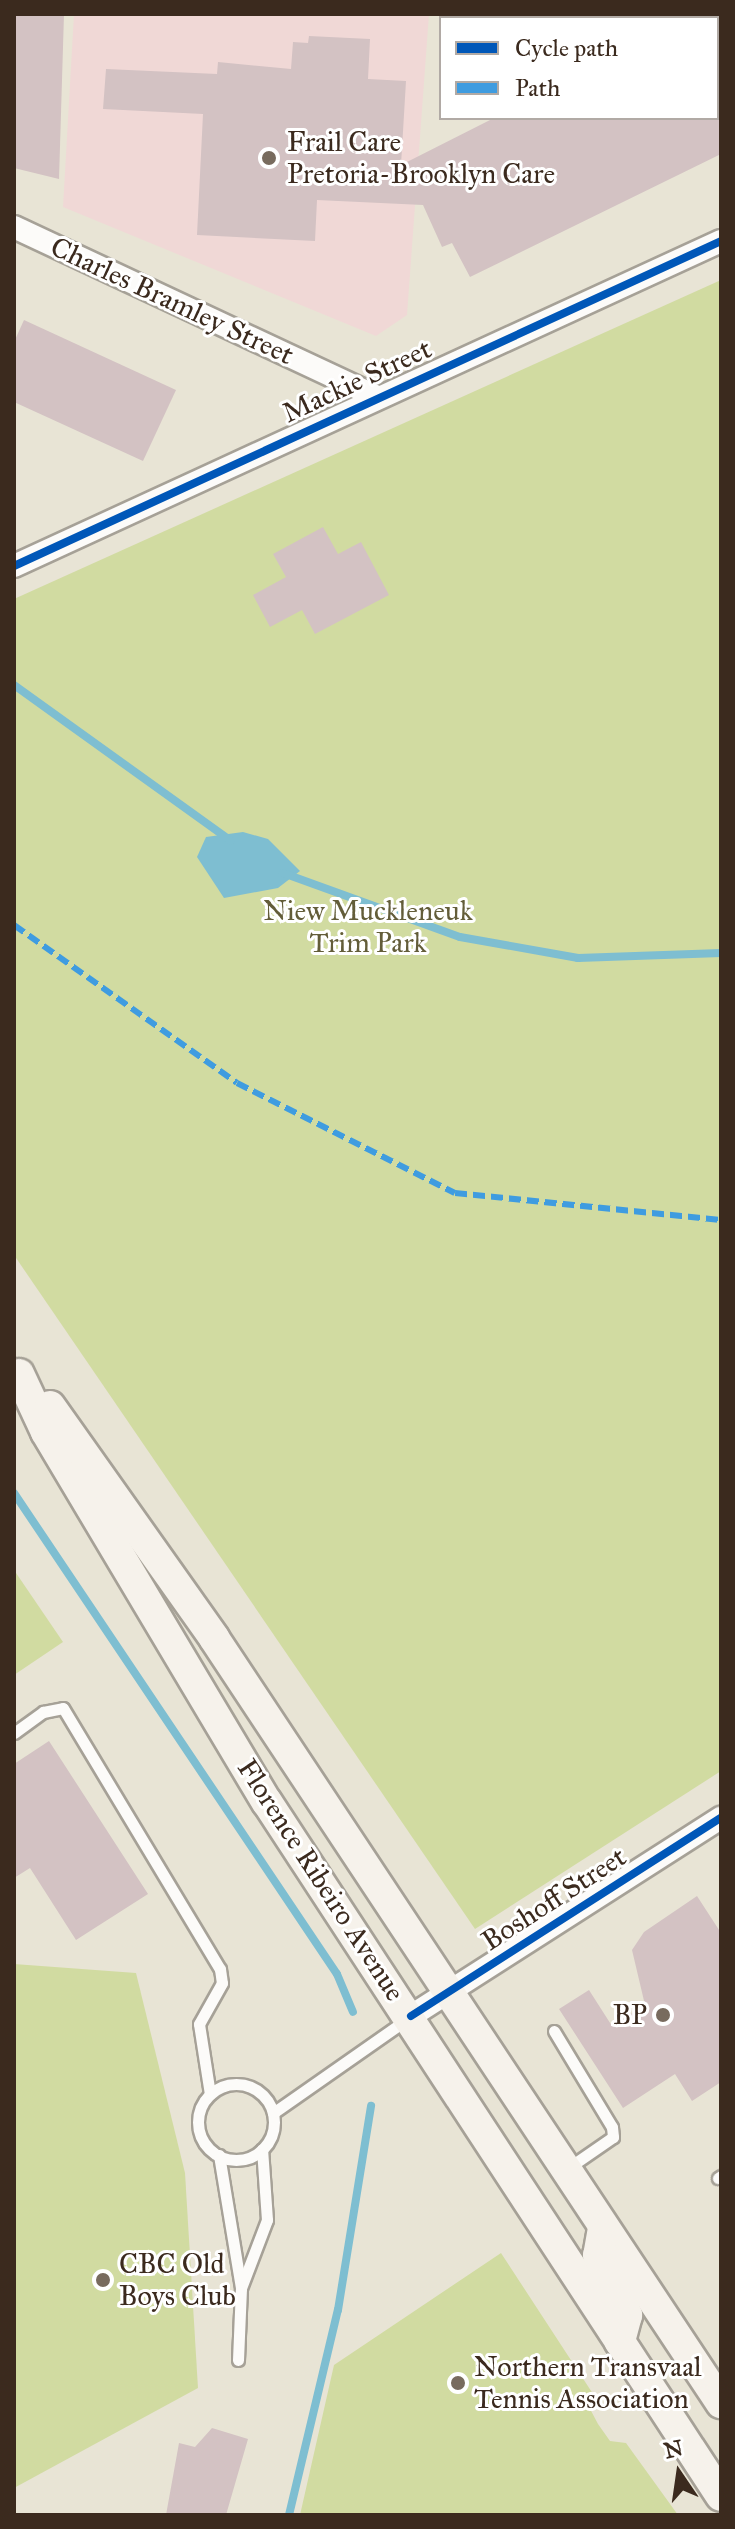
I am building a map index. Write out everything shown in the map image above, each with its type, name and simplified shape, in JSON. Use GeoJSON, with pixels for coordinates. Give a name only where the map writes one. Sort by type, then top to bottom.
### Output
{"type":"FeatureCollection","features":[{"type":"Feature","properties":{"kind":"main road","name":"Florence Ribeiro Avenue"},"geometry":{"type":"LineString","coordinates":[[17,1370],[81,1446],[187,1600],[446,1994],[721,2403]]}},
{"type":"Feature","properties":{"kind":"main road","name":"Florence Ribeiro Avenue"},"geometry":{"type":"LineString","coordinates":[[17,1370],[46,1432],[267,1802],[411,2016],[721,2496]]}},
{"type":"Feature","properties":{"kind":"main road"},"geometry":{"type":"LineString","coordinates":[[603,2228],[598,2255],[627,2315],[620,2342]]}},
{"type":"Feature","properties":{"kind":"street","name":"Charles Bramley Street"},"geometry":{"type":"LineString","coordinates":[[14,227],[374,396]]}},
{"type":"Feature","properties":{"kind":"street","name":"Mackie Street"},"geometry":{"type":"LineString","coordinates":[[14,566],[374,396],[721,241]]}},
{"type":"Feature","properties":{"kind":"street","name":"Boshoff Street"},"geometry":{"type":"LineString","coordinates":[[411,2016],[721,1818]]}},
{"type":"Feature","properties":{"kind":"lane"},"geometry":{"type":"LineString","coordinates":[[14,1733],[43,1712],[63,1708],[220,1969],[222,1983],[199,2024],[210,2094],[199,2130],[219,2155],[241,2288],[238,2360]]}},
{"type":"Feature","properties":{"kind":"lane"},"geometry":{"type":"LineString","coordinates":[[241,2288],[267,2220],[262,2149],[273,2113],[411,2016]]}},
{"type":"Feature","properties":{"kind":"lane"},"geometry":{"type":"LineString","coordinates":[[554,2031],[613,2137],[564,2171]]}},
{"type":"Feature","properties":{"kind":"lane"},"geometry":{"type":"LineString","coordinates":[[210,2094],[247,2085],[273,2113]]}},
{"type":"Feature","properties":{"kind":"lane"},"geometry":{"type":"LineString","coordinates":[[219,2155],[238,2159],[262,2149]]}},
{"type":"Feature","properties":{"kind":"shaded area"},"geometry":{"type":"Polygon","coordinates":[[[74,14],[429,14],[407,315],[376,336],[63,207],[74,14]]]}},
{"type":"Feature","properties":{"kind":"green space","name":"Niew Muckleneuk Trim Park"},"geometry":{"type":"Polygon","coordinates":[[[721,280],[721,1771],[475,1929],[14,1255],[14,599],[721,280]]]}},
{"type":"Feature","properties":{"kind":"green space"},"geometry":{"type":"Polygon","coordinates":[[[14,1570],[63,1642],[14,1675],[14,1570]]]}},
{"type":"Feature","properties":{"kind":"green space","name":"CBC Old Boys Club"},"geometry":{"type":"Polygon","coordinates":[[[14,1964],[136,1973],[185,2173],[198,2388],[14,2488],[14,1964]]]}},
{"type":"Feature","properties":{"kind":"green space","name":"Northern Transvaal Tennis Association"},"geometry":{"type":"Polygon","coordinates":[[[501,2253],[597,2400],[589,2407],[598,2424],[610,2441],[626,2443],[678,2515],[300,2515],[334,2365],[501,2253]]]}},
{"type":"Feature","properties":{"kind":"water"},"geometry":{"type":"Polygon","coordinates":[[[243,832],[268,839],[300,871],[278,888],[224,898],[197,857],[206,837],[243,832]]]}},
{"type":"Feature","properties":{"kind":"building"},"geometry":{"type":"Polygon","coordinates":[[[14,14],[64,14],[59,179],[14,168],[14,14]]]}},
{"type":"Feature","properties":{"kind":"building"},"geometry":{"type":"Polygon","coordinates":[[[309,36],[370,39],[368,79],[406,81],[401,165],[490,120],[721,118],[721,154],[470,277],[452,243],[442,247],[423,205],[317,200],[315,241],[197,235],[203,114],[103,109],[106,69],[217,74],[218,62],[291,69],[293,42],[308,43],[309,36]]]}},
{"type":"Feature","properties":{"kind":"building"},"geometry":{"type":"Polygon","coordinates":[[[24,320],[176,390],[143,461],[14,402],[14,342],[24,320]]]}},
{"type":"Feature","properties":{"kind":"building"},"geometry":{"type":"Polygon","coordinates":[[[323,527],[338,554],[361,542],[389,595],[315,634],[302,610],[270,627],[253,595],[286,577],[273,554],[323,527]]]}},
{"type":"Feature","properties":{"kind":"building"},"geometry":{"type":"Polygon","coordinates":[[[49,1741],[148,1894],[76,1940],[30,1868],[14,1878],[14,1764],[49,1741]]]}},
{"type":"Feature","properties":{"kind":"building"},"geometry":{"type":"Polygon","coordinates":[[[697,1896],[721,1933],[721,2082],[692,2101],[675,2074],[623,2108],[559,2009],[589,1990],[612,2026],[645,2005],[632,1950],[644,1932],[697,1896]]]}},
{"type":"Feature","properties":{"kind":"building"},"geometry":{"type":"Polygon","coordinates":[[[212,2428],[248,2439],[226,2515],[166,2515],[179,2443],[195,2447],[212,2428]]]}},
{"type":"Feature","properties":{"kind":"waterway"},"geometry":{"type":"LineString","coordinates":[[14,685],[231,841]]}},
{"type":"Feature","properties":{"kind":"waterway"},"geometry":{"type":"LineString","coordinates":[[283,873],[460,937],[578,958],[721,953]]}},
{"type":"Feature","properties":{"kind":"waterway"},"geometry":{"type":"LineString","coordinates":[[14,1493],[337,1974],[353,2012]]}},
{"type":"Feature","properties":{"kind":"waterway"},"geometry":{"type":"LineString","coordinates":[[289,2515],[338,2310],[371,2106]]}},
{"type":"Feature","properties":{"kind":"marked path"},"geometry":{"type":"LineString","coordinates":[[14,925],[237,1083],[455,1193],[721,1220]]}},
{"type":"Feature","properties":{"kind":"cycle path"},"geometry":{"type":"LineString","coordinates":[[14,566],[721,241]]}},
{"type":"Feature","properties":{"kind":"cycle path"},"geometry":{"type":"LineString","coordinates":[[411,2016],[721,1818]]}},
{"type":"Feature","properties":{"kind":"place","name":"Frail Care Pretoria-Brooklyn Care"},"geometry":{"type":"Point","coordinates":[269,158]}},
{"type":"Feature","properties":{"kind":"place","name":"BP"},"geometry":{"type":"Point","coordinates":[663,2015]}},
{"type":"Feature","properties":{"kind":"place","name":"CBC Old Boys Club"},"geometry":{"type":"Point","coordinates":[103,2280]}},
{"type":"Feature","properties":{"kind":"place","name":"Northern Transvaal Tennis Association"},"geometry":{"type":"Point","coordinates":[458,2383]}}]}
